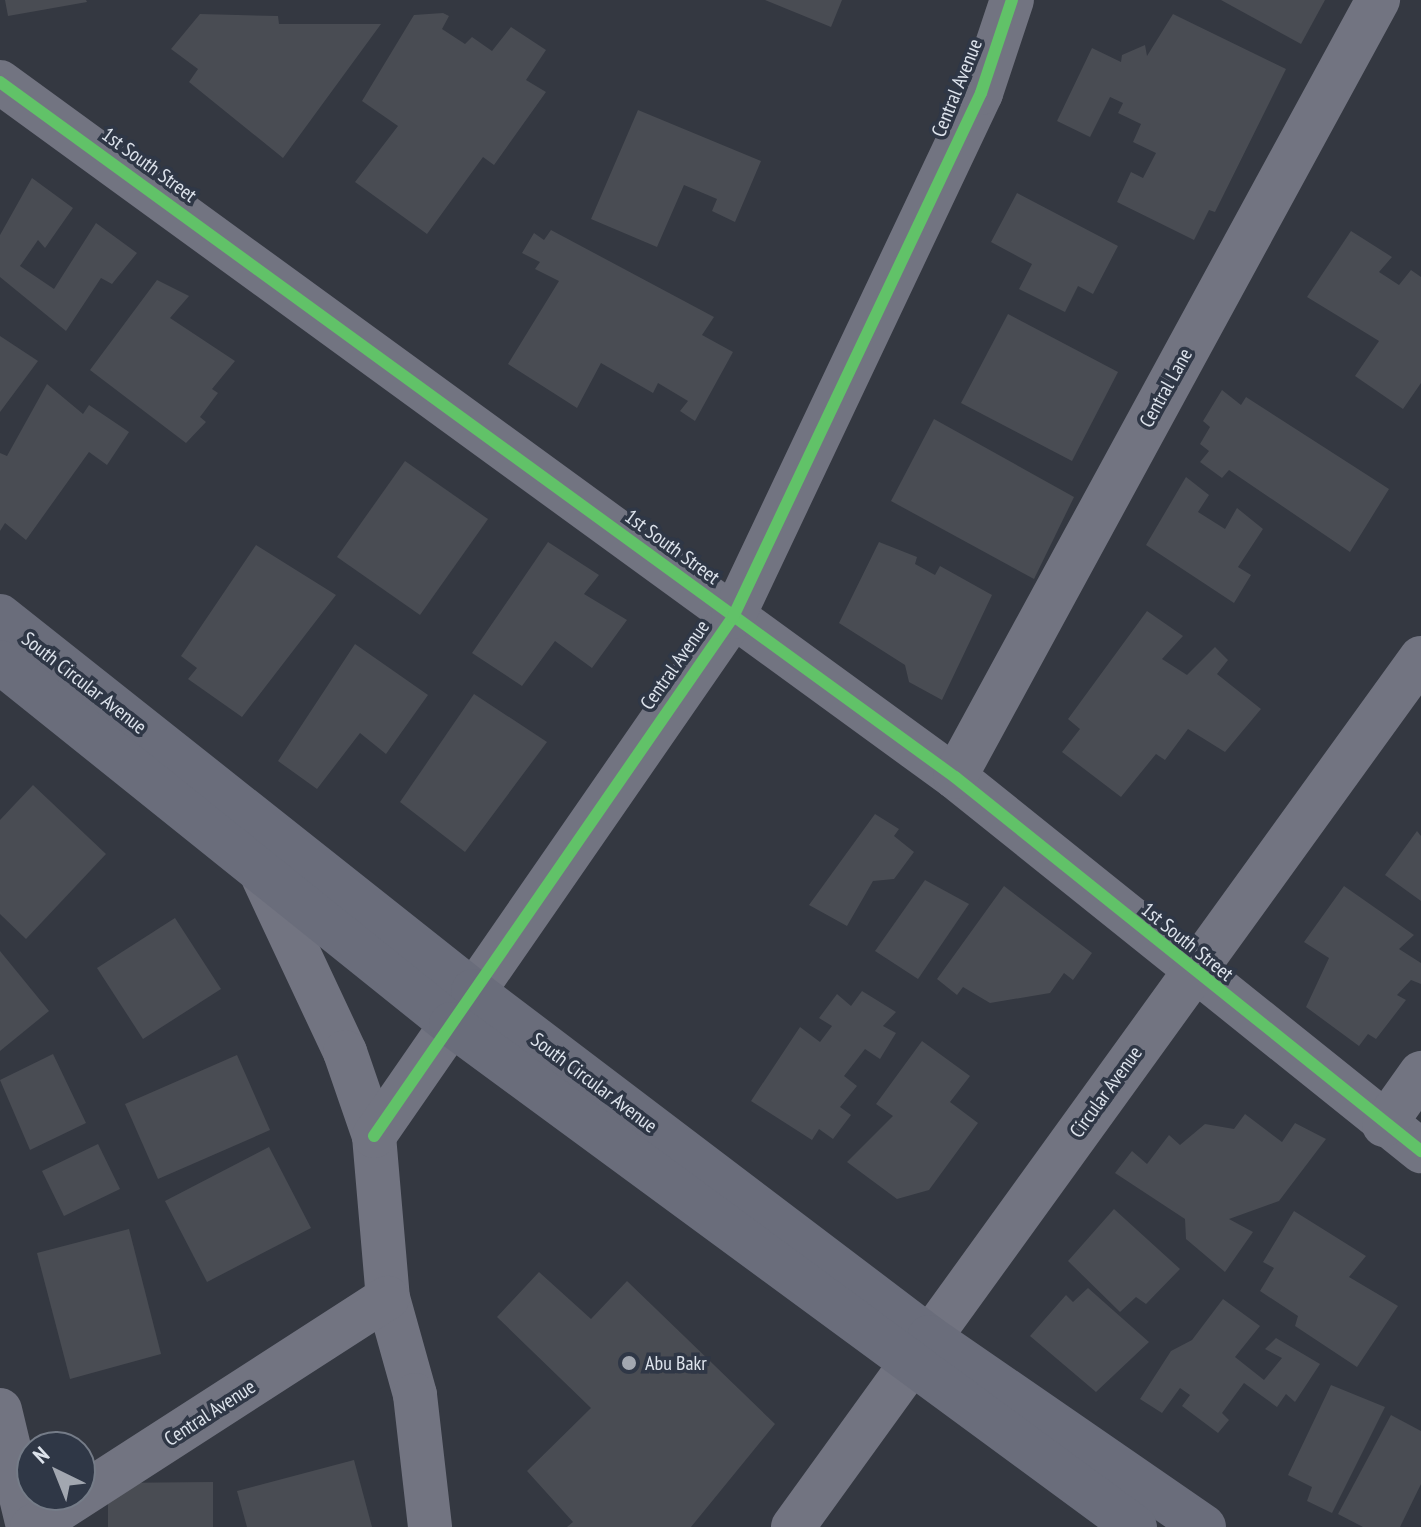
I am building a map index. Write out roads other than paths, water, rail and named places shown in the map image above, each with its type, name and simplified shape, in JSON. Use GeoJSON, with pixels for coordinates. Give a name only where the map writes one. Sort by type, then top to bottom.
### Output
{"type":"FeatureCollection","features":[{"type":"Feature","properties":{"kind":"main road","name":"South Circular Avenue"},"geometry":{"type":"LineString","coordinates":[[0,616],[462,1008],[919,1351],[1135,1527]]}},
{"type":"Feature","properties":{"kind":"main road","name":"South Circular Avenue"},"geometry":{"type":"LineString","coordinates":[[0,662],[263,877],[462,1008]]}},
{"type":"Feature","properties":{"kind":"main road","name":"South Circular Avenue"},"geometry":{"type":"LineString","coordinates":[[919,1351],[1204,1527]]}},
{"type":"Feature","properties":{"kind":"street","name":"Central Avenue"},"geometry":{"type":"LineString","coordinates":[[374,1136],[733,617],[981,93],[1012,0]]}},
{"type":"Feature","properties":{"kind":"street","name":"Central Lane"},"geometry":{"type":"LineString","coordinates":[[955,777],[1378,0]]}},
{"type":"Feature","properties":{"kind":"street","name":"1st South Street"},"geometry":{"type":"LineString","coordinates":[[0,82],[955,777],[1192,973],[1421,1151]]}},
{"type":"Feature","properties":{"kind":"street","name":"Circular Avenue"},"geometry":{"type":"LineString","coordinates":[[793,1527],[1421,658]]}},
{"type":"Feature","properties":{"kind":"street"},"geometry":{"type":"LineString","coordinates":[[263,877],[345,1052],[374,1136],[388,1298],[415,1395],[430,1527]]}},
{"type":"Feature","properties":{"kind":"street"},"geometry":{"type":"LineString","coordinates":[[1384,1125],[1421,1073]]}},
{"type":"Feature","properties":{"kind":"street","name":"Central Avenue"},"geometry":{"type":"LineString","coordinates":[[30,1527],[388,1298]]}},
{"type":"Feature","properties":{"kind":"street"},"geometry":{"type":"LineString","coordinates":[[0,1410],[30,1527]]}},
{"type":"Feature","properties":{"kind":"place","name":"Abu Bakr"},"geometry":{"type":"Point","coordinates":[629,1363]}}]}
